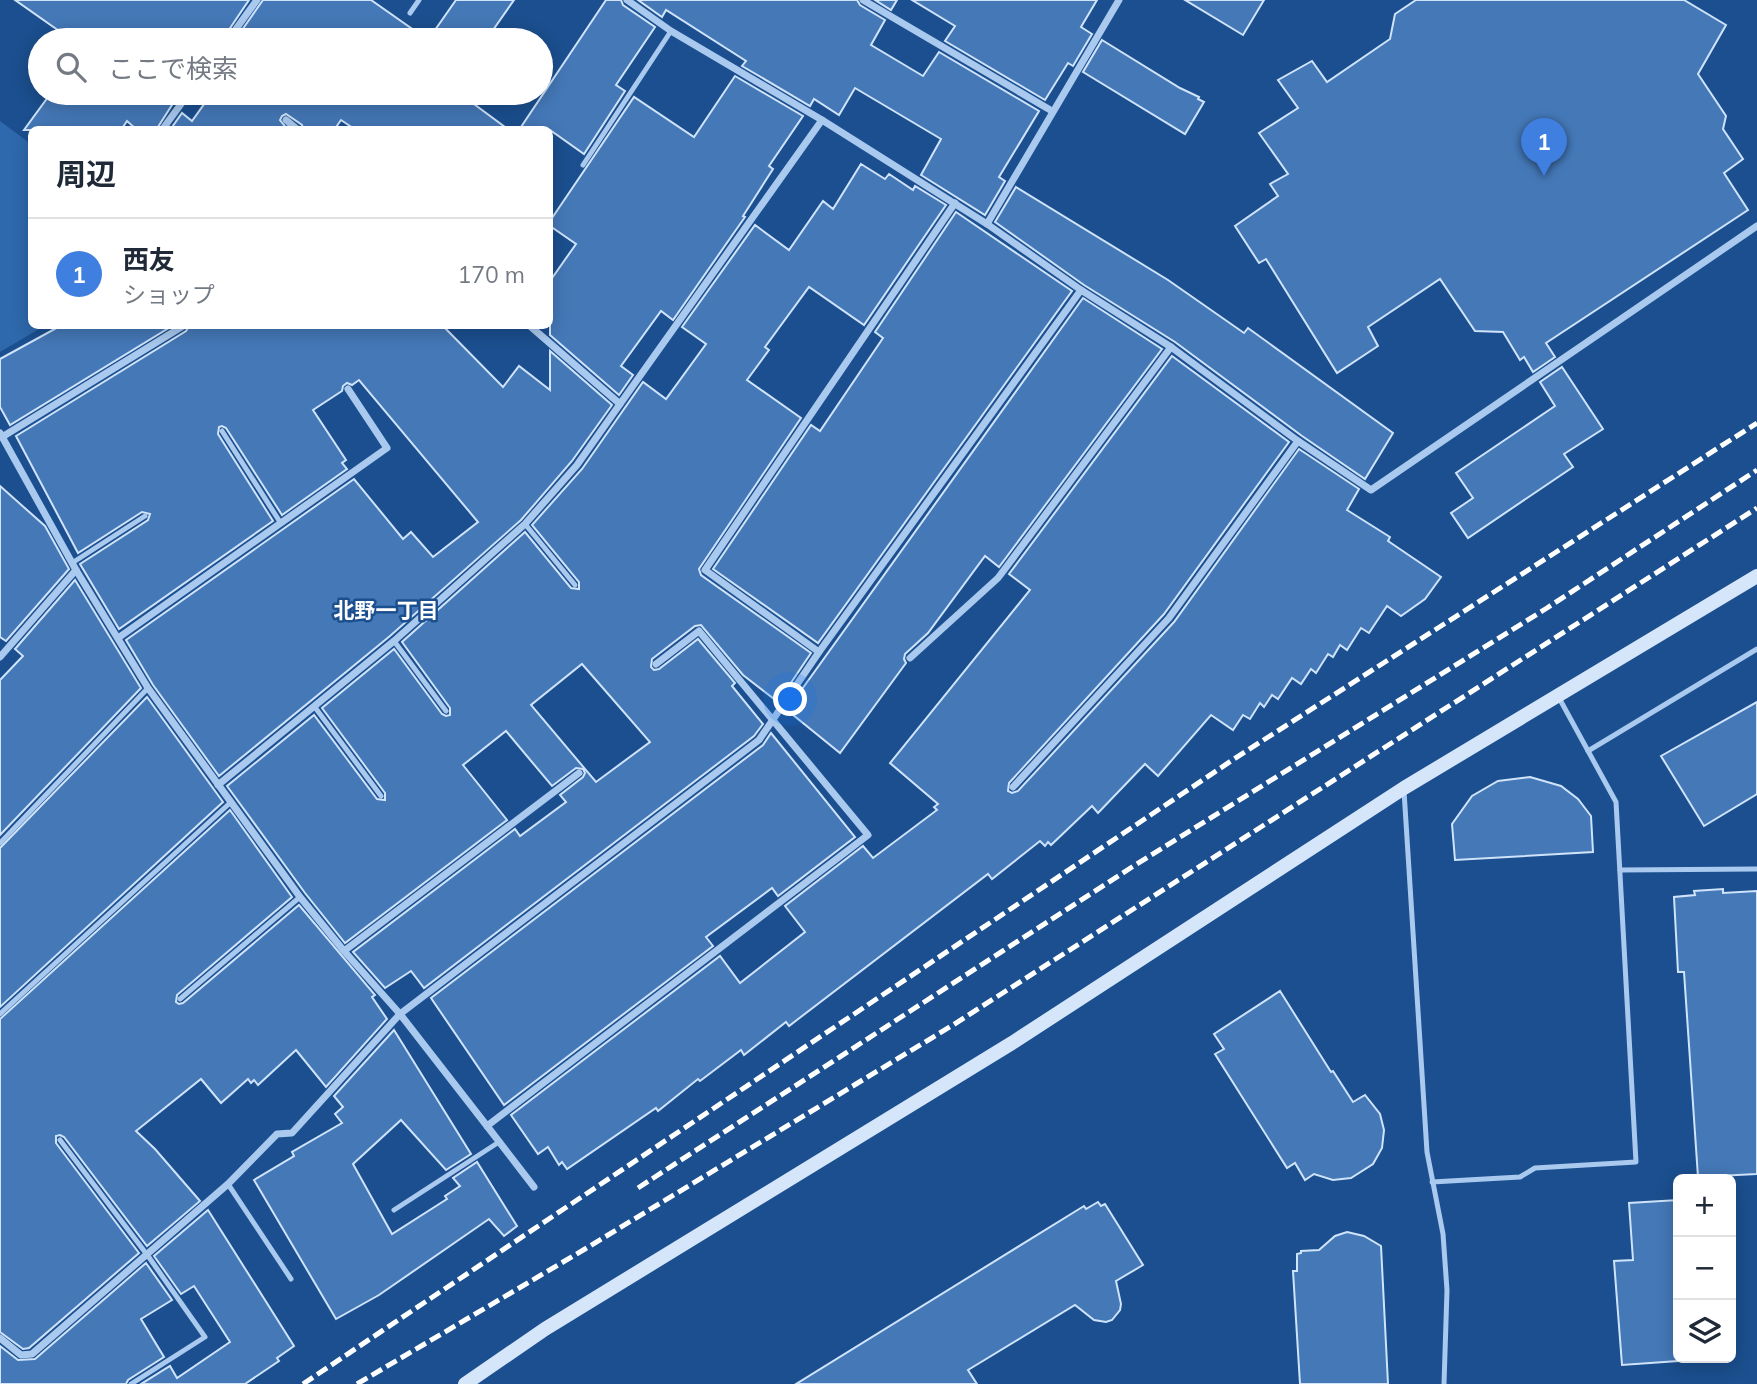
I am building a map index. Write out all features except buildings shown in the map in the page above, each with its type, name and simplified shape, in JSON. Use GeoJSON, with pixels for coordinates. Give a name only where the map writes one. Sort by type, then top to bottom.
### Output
{"type":"FeatureCollection","features":[{"type":"Feature","properties":{"kind":"street"},"geometry":{"type":"LineString","coordinates":[[237,28],[257,0]]}},
{"type":"Feature","properties":{"kind":"street"},"geometry":{"type":"LineString","coordinates":[[626,0],[671,31],[822,120],[987,224],[1081,290],[1171,347],[1298,441],[1371,490],[1757,226]]}},
{"type":"Feature","properties":{"kind":"street"},"geometry":{"type":"LineString","coordinates":[[863,0],[1052,111]]}},
{"type":"Feature","properties":{"kind":"street"},"geometry":{"type":"LineString","coordinates":[[987,224],[1119,0]]}},
{"type":"Feature","properties":{"kind":"street"},"geometry":{"type":"LineString","coordinates":[[165,126],[180,105]]}},
{"type":"Feature","properties":{"kind":"street"},"geometry":{"type":"LineString","coordinates":[[286,120],[293,126]]}},
{"type":"Feature","properties":{"kind":"street"},"geometry":{"type":"LineString","coordinates":[[218,785],[394,640],[526,524],[577,465],[822,120]]}},
{"type":"Feature","properties":{"kind":"street"},"geometry":{"type":"LineString","coordinates":[[819,652],[705,570],[955,203]]}},
{"type":"Feature","properties":{"kind":"street"},"geometry":{"type":"LineString","coordinates":[[0,1338],[21,1355],[32,1354],[148,1256],[228,1184],[277,1134],[292,1133],[400,1014],[759,740],[819,652],[1081,290]]}},
{"type":"Feature","properties":{"kind":"street"},"geometry":{"type":"LineString","coordinates":[[178,329],[2,441],[148,688],[300,897],[400,1014],[534,1187]]}},
{"type":"Feature","properties":{"kind":"street"},"geometry":{"type":"LineString","coordinates":[[533,329],[620,404]]}},
{"type":"Feature","properties":{"kind":"street"},"geometry":{"type":"LineString","coordinates":[[910,659],[999,578],[1171,347]]}},
{"type":"Feature","properties":{"kind":"street"},"geometry":{"type":"LineString","coordinates":[[118,638],[387,448],[348,389]]}},
{"type":"Feature","properties":{"kind":"street"},"geometry":{"type":"LineString","coordinates":[[1013,787],[1169,618],[1298,441]]}},
{"type":"Feature","properties":{"kind":"street"},"geometry":{"type":"LineString","coordinates":[[0,657],[74,566]]}},
{"type":"Feature","properties":{"kind":"street"},"geometry":{"type":"LineString","coordinates":[[465,1384],[545,1329],[1012,1042],[1404,788],[1757,576]]}},
{"type":"Feature","properties":{"kind":"street"},"geometry":{"type":"LineString","coordinates":[[487,1126],[869,835],[699,631],[656,664]]}},
{"type":"Feature","properties":{"kind":"street"},"geometry":{"type":"LineString","coordinates":[[344,951],[579,773]]}},
{"type":"Feature","properties":{"kind":"lane"},"geometry":{"type":"LineString","coordinates":[[410,13],[419,0]]}},
{"type":"Feature","properties":{"kind":"lane"},"geometry":{"type":"LineString","coordinates":[[583,165],[671,31]]}},
{"type":"Feature","properties":{"kind":"lane"},"geometry":{"type":"LineString","coordinates":[[222,431],[280,522]]}},
{"type":"Feature","properties":{"kind":"lane"},"geometry":{"type":"LineString","coordinates":[[74,566],[145,516]]}},
{"type":"Feature","properties":{"kind":"lane"},"geometry":{"type":"LineString","coordinates":[[526,524],[575,585]]}},
{"type":"Feature","properties":{"kind":"lane"},"geometry":{"type":"LineString","coordinates":[[394,640],[446,711]]}},
{"type":"Feature","properties":{"kind":"lane"},"geometry":{"type":"LineString","coordinates":[[1588,751],[1757,649]]}},
{"type":"Feature","properties":{"kind":"lane"},"geometry":{"type":"LineString","coordinates":[[0,843],[148,688]]}},
{"type":"Feature","properties":{"kind":"lane"},"geometry":{"type":"LineString","coordinates":[[1432,1182],[1520,1177],[1535,1168],[1636,1161],[1616,802],[1558,696]]}},
{"type":"Feature","properties":{"kind":"lane"},"geometry":{"type":"LineString","coordinates":[[314,706],[381,796]]}},
{"type":"Feature","properties":{"kind":"lane"},"geometry":{"type":"LineString","coordinates":[[1404,788],[1427,1152],[1443,1234],[1447,1290],[1444,1384]]}},
{"type":"Feature","properties":{"kind":"lane"},"geometry":{"type":"LineString","coordinates":[[0,1014],[231,802]]}},
{"type":"Feature","properties":{"kind":"lane"},"geometry":{"type":"LineString","coordinates":[[1620,870],[1757,869]]}},
{"type":"Feature","properties":{"kind":"lane"},"geometry":{"type":"LineString","coordinates":[[180,999],[300,897]]}},
{"type":"Feature","properties":{"kind":"lane"},"geometry":{"type":"LineString","coordinates":[[60,1140],[148,1256],[205,1337],[131,1384]]}},
{"type":"Feature","properties":{"kind":"lane"},"geometry":{"type":"LineString","coordinates":[[394,1210],[499,1142]]}},
{"type":"Feature","properties":{"kind":"lane"},"geometry":{"type":"LineString","coordinates":[[228,1184],[291,1279]]}},
{"type":"Feature","properties":{"kind":"shaded area"},"geometry":{"type":"Polygon","coordinates":[[[0,121],[28,142],[28,329],[39,329],[0,352],[0,121]]]}},
{"type":"Feature","properties":{"kind":"railway"},"geometry":{"type":"LineString","coordinates":[[303,1384],[1234,759],[1757,423]]}},
{"type":"Feature","properties":{"kind":"railway"},"geometry":{"type":"LineString","coordinates":[[638,1188],[1132,867],[1547,608],[1757,470]]}},
{"type":"Feature","properties":{"kind":"railway"},"geometry":{"type":"LineString","coordinates":[[357,1384],[953,1025],[1757,508]]}},
{"type":"Feature","properties":{"kind":"place","name":"西友"},"geometry":{"type":"Point","coordinates":[1544,176]}},
{"type":"Feature","properties":{"kind":"district","name":"北野一丁目"},"geometry":{"type":"Point","coordinates":[386,611]}}]}
